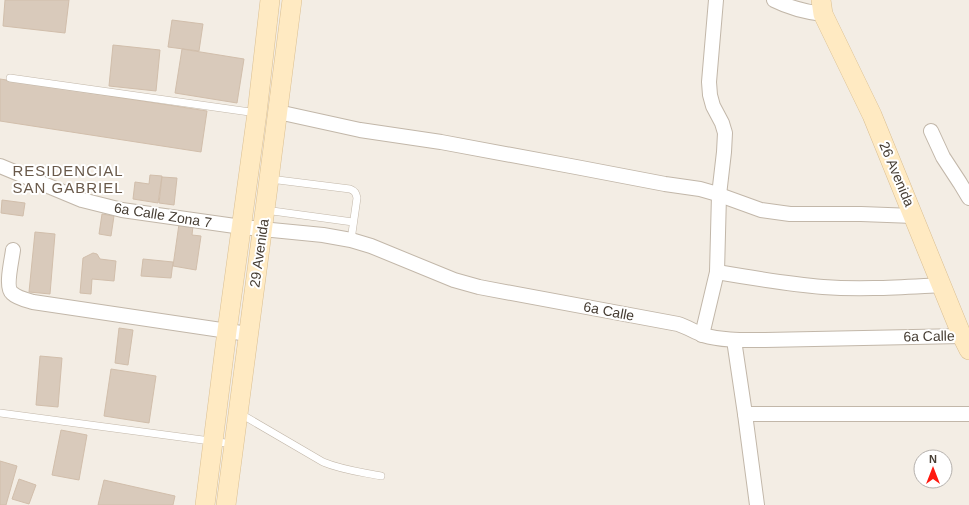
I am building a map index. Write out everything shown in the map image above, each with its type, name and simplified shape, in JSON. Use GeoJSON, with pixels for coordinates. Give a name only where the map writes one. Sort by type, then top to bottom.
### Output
{"type":"FeatureCollection","features":[{"type":"Feature","properties":{"kind":"main road","name":"29 Avenida"},"geometry":{"type":"LineString","coordinates":[[205,505],[257,113],[270,0]]}},
{"type":"Feature","properties":{"kind":"main road","name":"29 Avenida"},"geometry":{"type":"LineString","coordinates":[[226,505],[292,0]]}},
{"type":"Feature","properties":{"kind":"main road","name":"26 Avenida"},"geometry":{"type":"LineString","coordinates":[[822,7],[872,115],[966,343]]}},
{"type":"Feature","properties":{"kind":"street"},"geometry":{"type":"LineString","coordinates":[[702,335],[717,272],[719,195],[725,133],[713,106],[709,82],[716,0]]}},
{"type":"Feature","properties":{"kind":"street"},"geometry":{"type":"LineString","coordinates":[[774,0],[806,12],[822,7]]}},
{"type":"Feature","properties":{"kind":"street"},"geometry":{"type":"LineString","coordinates":[[278,112],[360,130],[441,142],[665,184],[700,189],[761,210],[790,214],[914,216]]}},
{"type":"Feature","properties":{"kind":"street"},"geometry":{"type":"LineString","coordinates":[[931,131],[943,156],[969,198]]}},
{"type":"Feature","properties":{"kind":"street","name":"6a Calle Zona 7"},"geometry":{"type":"LineString","coordinates":[[0,166],[82,200],[122,210],[262,229]]}},
{"type":"Feature","properties":{"kind":"street","name":"6a Calle"},"geometry":{"type":"LineString","coordinates":[[262,229],[323,235],[352,240],[371,246],[454,280],[479,287],[678,324],[702,335],[717,338],[734,340],[966,343]]}},
{"type":"Feature","properties":{"kind":"street"},"geometry":{"type":"LineString","coordinates":[[13,250],[9,288],[12,293],[32,302],[248,334]]}},
{"type":"Feature","properties":{"kind":"street"},"geometry":{"type":"LineString","coordinates":[[717,272],[776,282],[823,287],[869,288],[942,285]]}},
{"type":"Feature","properties":{"kind":"street"},"geometry":{"type":"LineString","coordinates":[[734,340],[757,505]]}},
{"type":"Feature","properties":{"kind":"street"},"geometry":{"type":"LineString","coordinates":[[745,414],[969,414]]}},
{"type":"Feature","properties":{"kind":"lane"},"geometry":{"type":"LineString","coordinates":[[10,78],[257,113]]}},
{"type":"Feature","properties":{"kind":"lane"},"geometry":{"type":"LineString","coordinates":[[269,179],[352,190],[356,194],[357,198],[352,240]]}},
{"type":"Feature","properties":{"kind":"lane"},"geometry":{"type":"LineString","coordinates":[[265,210],[353,222]]}},
{"type":"Feature","properties":{"kind":"lane"},"geometry":{"type":"LineString","coordinates":[[238,412],[323,462],[343,469],[382,476]]}},
{"type":"Feature","properties":{"kind":"lane"},"geometry":{"type":"LineString","coordinates":[[0,413],[233,444]]}},
{"type":"Feature","properties":{"kind":"building"},"geometry":{"type":"Polygon","coordinates":[[[5,0],[69,0],[65,33],[3,26],[5,0]]]}},
{"type":"Feature","properties":{"kind":"building"},"geometry":{"type":"Polygon","coordinates":[[[172,20],[203,24],[199,51],[168,47],[172,20]]]}},
{"type":"Feature","properties":{"kind":"building"},"geometry":{"type":"Polygon","coordinates":[[[113,45],[160,50],[156,91],[109,86],[113,45]]]}},
{"type":"Feature","properties":{"kind":"building"},"geometry":{"type":"Polygon","coordinates":[[[182,49],[244,59],[237,103],[175,93],[182,49]]]}},
{"type":"Feature","properties":{"kind":"building"},"geometry":{"type":"Polygon","coordinates":[[[0,79],[207,111],[201,152],[0,121],[0,79]]]}},
{"type":"Feature","properties":{"kind":"building"},"geometry":{"type":"Polygon","coordinates":[[[150,175],[162,176],[158,203],[133,199],[135,182],[149,184],[150,175]]]}},
{"type":"Feature","properties":{"kind":"building"},"geometry":{"type":"Polygon","coordinates":[[[162,177],[177,178],[174,205],[159,203],[162,177]]]}},
{"type":"Feature","properties":{"kind":"building"},"geometry":{"type":"Polygon","coordinates":[[[2,200],[25,203],[23,216],[1,213],[2,200]]]}},
{"type":"Feature","properties":{"kind":"building"},"geometry":{"type":"Polygon","coordinates":[[[102,214],[114,216],[111,236],[99,234],[102,214]]]}},
{"type":"Feature","properties":{"kind":"building"},"geometry":{"type":"Polygon","coordinates":[[[179,224],[193,226],[192,235],[201,236],[196,270],[173,266],[179,224]]]}},
{"type":"Feature","properties":{"kind":"building"},"geometry":{"type":"Polygon","coordinates":[[[35,232],[55,234],[50,294],[29,292],[35,232]]]}},
{"type":"Feature","properties":{"kind":"building"},"geometry":{"type":"Polygon","coordinates":[[[93,253],[97,254],[100,259],[116,261],[114,281],[92,279],[91,294],[80,293],[83,258],[93,253]]]}},
{"type":"Feature","properties":{"kind":"building"},"geometry":{"type":"Polygon","coordinates":[[[143,259],[173,262],[171,278],[141,276],[143,259]]]}},
{"type":"Feature","properties":{"kind":"building"},"geometry":{"type":"Polygon","coordinates":[[[119,328],[133,330],[128,365],[115,363],[119,328]]]}},
{"type":"Feature","properties":{"kind":"building"},"geometry":{"type":"Polygon","coordinates":[[[40,356],[62,358],[58,407],[36,405],[40,356]]]}},
{"type":"Feature","properties":{"kind":"building"},"geometry":{"type":"Polygon","coordinates":[[[111,369],[156,376],[149,423],[104,416],[111,369]]]}},
{"type":"Feature","properties":{"kind":"building"},"geometry":{"type":"Polygon","coordinates":[[[61,430],[87,435],[79,480],[52,475],[61,430]]]}},
{"type":"Feature","properties":{"kind":"building"},"geometry":{"type":"Polygon","coordinates":[[[0,461],[17,466],[6,505],[0,505],[0,461]]]}},
{"type":"Feature","properties":{"kind":"building"},"geometry":{"type":"Polygon","coordinates":[[[19,479],[36,485],[29,504],[12,499],[19,479]]]}},
{"type":"Feature","properties":{"kind":"building"},"geometry":{"type":"Polygon","coordinates":[[[104,480],[175,496],[173,505],[98,505],[104,480]]]}},
{"type":"Feature","properties":{"kind":"district","name":"RESIDENCIAL SAN GABRIEL"},"geometry":{"type":"Point","coordinates":[68,178]}}]}
